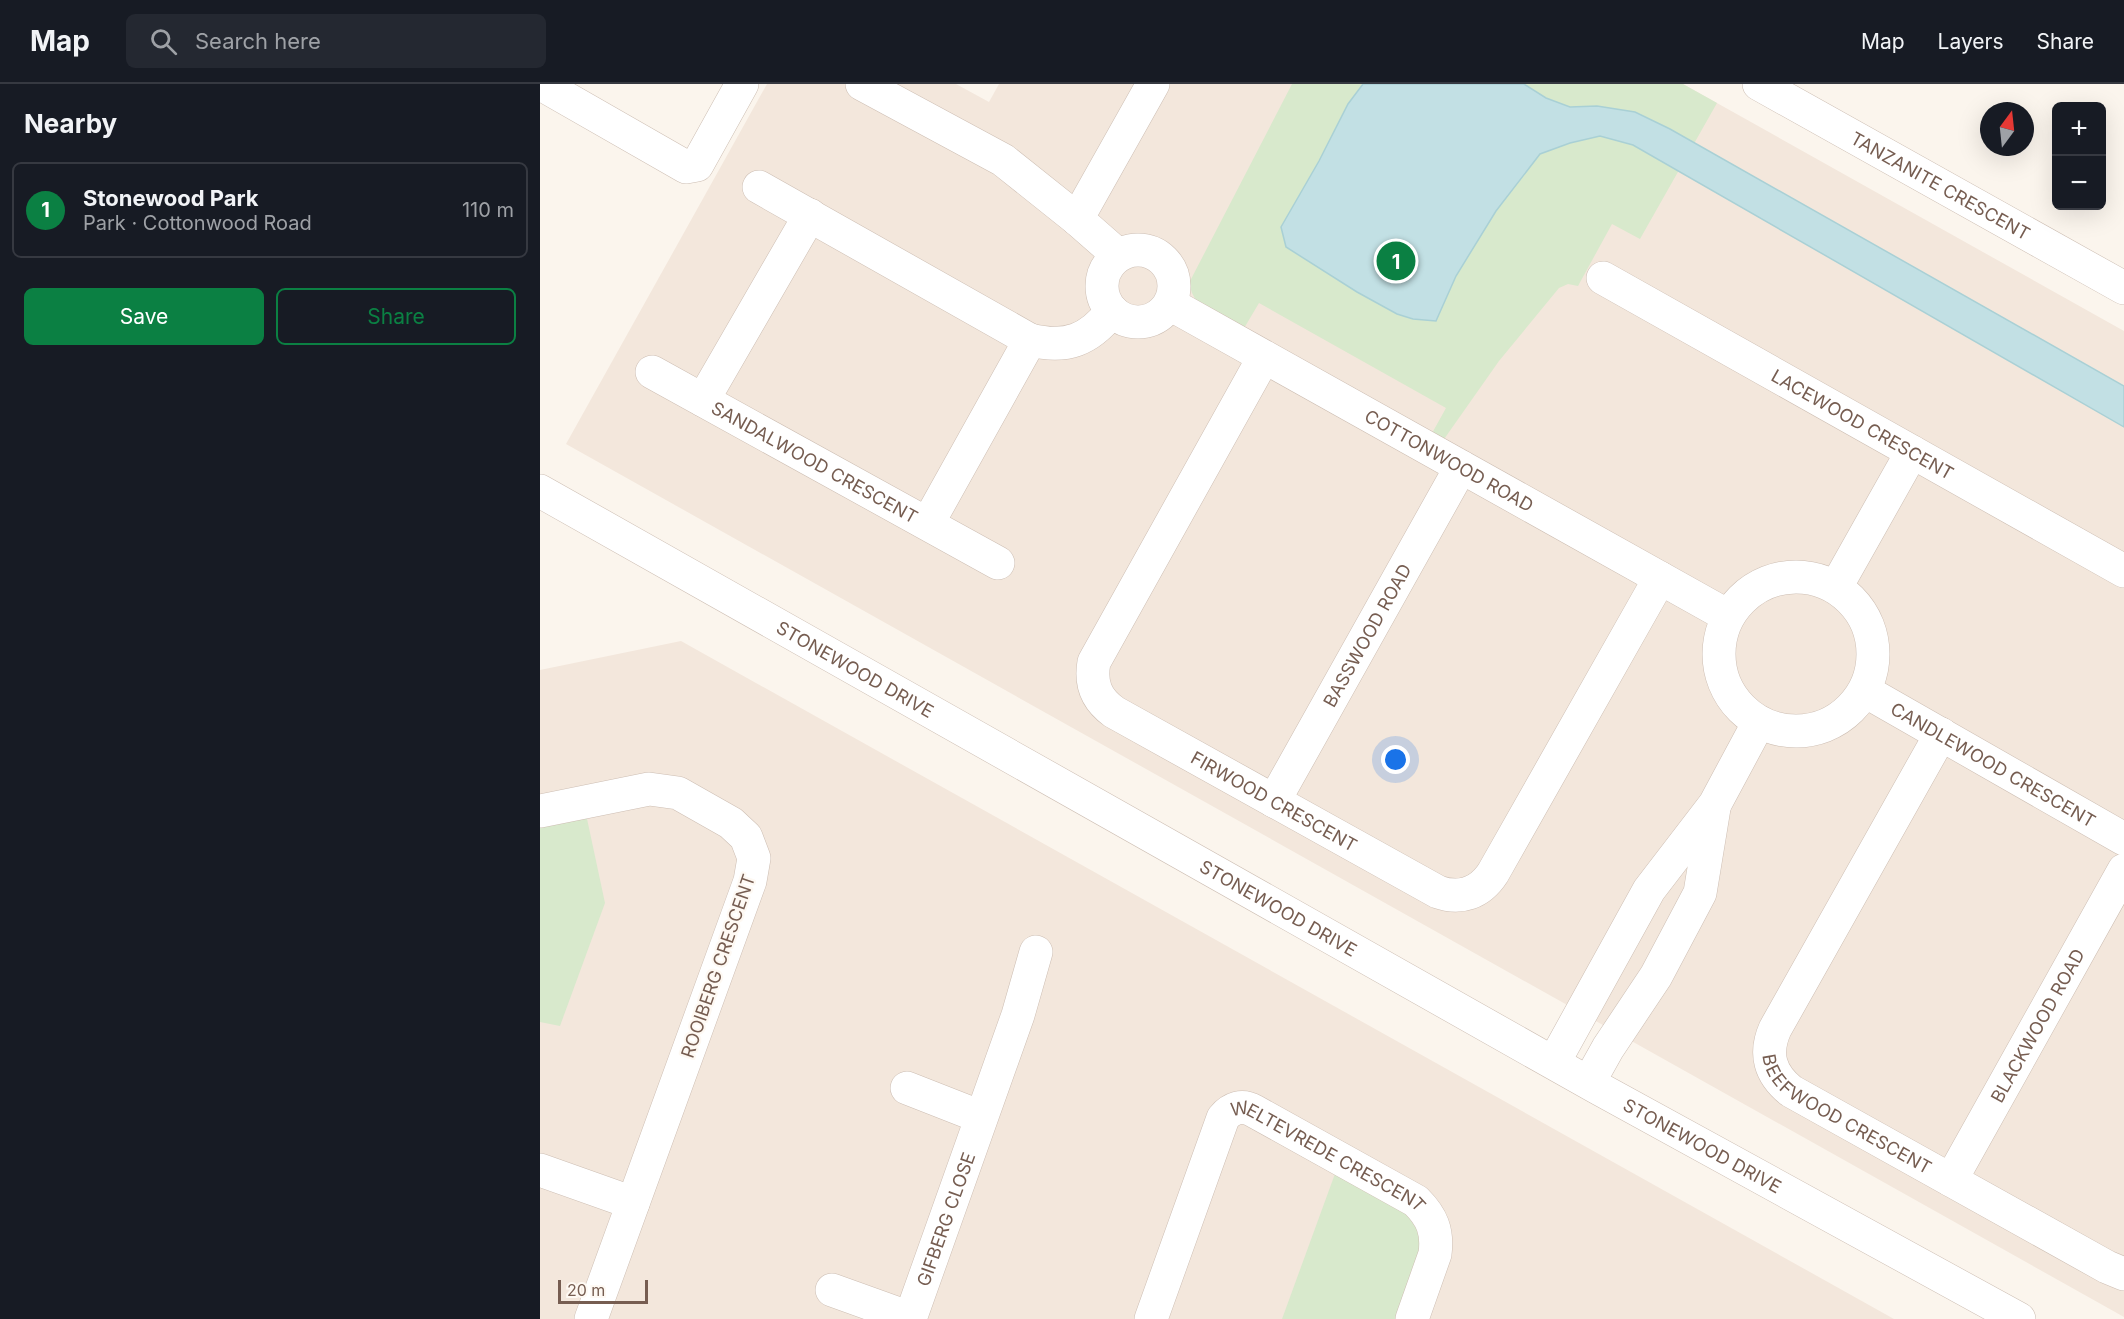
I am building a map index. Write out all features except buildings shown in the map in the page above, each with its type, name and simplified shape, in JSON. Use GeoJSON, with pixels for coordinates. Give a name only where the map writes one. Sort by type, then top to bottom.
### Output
{"type":"FeatureCollection","features":[{"type":"Feature","properties":{"kind":"street"},"geometry":{"type":"LineString","coordinates":[[541,84],[686,167],[696,165],[742,84]]}},
{"type":"Feature","properties":{"kind":"street"},"geometry":{"type":"LineString","coordinates":[[862,84],[1003,160],[1118,255]]}},
{"type":"Feature","properties":{"kind":"street"},"geometry":{"type":"LineString","coordinates":[[1077,219],[1153,84]]}},
{"type":"Feature","properties":{"kind":"street","name":"TANZANITE CRESCENT"},"geometry":{"type":"LineString","coordinates":[[1759,84],[2124,288]]}},
{"type":"Feature","properties":{"kind":"street"},"geometry":{"type":"LineString","coordinates":[[759,187],[1030,340],[1047,344],[1063,344],[1077,340],[1100,325],[1112,311]]}},
{"type":"Feature","properties":{"kind":"street","name":"SANDALWOOD CRESCENT"},"geometry":{"type":"LineString","coordinates":[[704,400],[810,215]]}},
{"type":"Feature","properties":{"kind":"street"},"geometry":{"type":"LineString","coordinates":[[1141,249],[1153,252],[1170,269],[1174,280],[1174,292],[1170,304],[1161,315],[1149,321],[1135,322],[1122,319],[1104,300],[1102,288],[1106,270],[1118,255],[1129,250],[1141,249]]}},
{"type":"Feature","properties":{"kind":"street","name":"LACEWOOD CRESCENT"},"geometry":{"type":"LineString","coordinates":[[1603,278],[2124,571]]}},
{"type":"Feature","properties":{"kind":"street","name":"COTTONWOOD ROAD"},"geometry":{"type":"LineString","coordinates":[[1170,304],[1728,616]]}},
{"type":"Feature","properties":{"kind":"street","name":"SANDALWOOD CRESCENT"},"geometry":{"type":"LineString","coordinates":[[928,523],[1030,340]]}},
{"type":"Feature","properties":{"kind":"street","name":"FIRWOOD CRESCENT"},"geometry":{"type":"LineString","coordinates":[[1264,357],[1094,662],[1092,674],[1098,696],[1114,712],[1438,892],[1449,896],[1460,896],[1479,889],[1493,873],[1660,578]]}},
{"type":"Feature","properties":{"kind":"street","name":"SANDALWOOD CRESCENT"},"geometry":{"type":"LineString","coordinates":[[652,372],[998,562]]}},
{"type":"Feature","properties":{"kind":"street"},"geometry":{"type":"LineString","coordinates":[[1836,587],[1912,452]]}},
{"type":"Feature","properties":{"kind":"street","name":"BASSWOOD ROAD"},"geometry":{"type":"LineString","coordinates":[[1274,801],[1461,467]]}},
{"type":"Feature","properties":{"kind":"street","name":"STONEWOOD DRIVE"},"geometry":{"type":"LineString","coordinates":[[540,490],[1589,1082],[2019,1319]]}},
{"type":"Feature","properties":{"kind":"street"},"geometry":{"type":"LineString","coordinates":[[1796,576],[1817,579],[1836,587],[1852,599],[1864,615],[1871,633],[1874,653],[1872,672],[1865,691],[1853,707],[1837,720],[1819,728],[1799,731],[1779,729],[1759,722],[1743,710],[1730,694],[1722,676],[1718,656],[1721,635],[1728,616],[1740,600],[1756,587],[1775,579],[1796,576]]}},
{"type":"Feature","properties":{"kind":"street","name":"CANDLEWOOD CRESCENT"},"geometry":{"type":"LineString","coordinates":[[1865,691],[2124,840]]}},
{"type":"Feature","properties":{"kind":"street"},"geometry":{"type":"LineString","coordinates":[[1554,1062],[1649,890],[1715,804],[1759,722]]}},
{"type":"Feature","properties":{"kind":"street","name":"BEEFWOOD CRESCENT"},"geometry":{"type":"LineString","coordinates":[[1941,734],[1775,1029],[1770,1040],[1770,1064],[1775,1074],[1791,1091],[2107,1267],[2124,1274]]}},
{"type":"Feature","properties":{"kind":"street","name":"ROOIBERG CRESCENT"},"geometry":{"type":"LineString","coordinates":[[540,810],[649,789],[678,793],[739,829],[751,846],[754,858],[750,881],[591,1319]]}},
{"type":"Feature","properties":{"kind":"street"},"geometry":{"type":"LineString","coordinates":[[1589,1082],[1608,1048],[1656,976],[1700,893],[1715,804]]}},
{"type":"Feature","properties":{"kind":"street","name":"BLACKWOOD ROAD"},"geometry":{"type":"LineString","coordinates":[[1952,1180],[2124,870]]}},
{"type":"Feature","properties":{"kind":"street","name":"GIFBERG CLOSE"},"geometry":{"type":"LineString","coordinates":[[832,1290],[910,1319],[1017,1015],[1036,952]]}},
{"type":"Feature","properties":{"kind":"street"},"geometry":{"type":"LineString","coordinates":[[907,1088],[981,1117]]}},
{"type":"Feature","properties":{"kind":"street","name":"WELTEVREDE CRESCENT"},"geometry":{"type":"LineString","coordinates":[[1151,1319],[1223,1119],[1228,1112],[1242,1107],[1254,1111],[1416,1201],[1425,1210],[1432,1220],[1436,1243],[1435,1254],[1412,1319]]}},
{"type":"Feature","properties":{"kind":"street"},"geometry":{"type":"LineString","coordinates":[[540,1170],[633,1203]]}},
{"type":"Feature","properties":{"kind":"shaded area"},"geometry":{"type":"Polygon","coordinates":[[[767,84],[956,84],[989,102],[999,84],[1683,84],[2124,331],[2124,1317],[566,444],[767,84]]]}},
{"type":"Feature","properties":{"kind":"shaded area"},"geometry":{"type":"Polygon","coordinates":[[[681,641],[1894,1319],[540,1319],[540,670],[681,641]]]}},
{"type":"Feature","properties":{"kind":"green space"},"geometry":{"type":"Polygon","coordinates":[[[1292,84],[1683,84],[1717,103],[1640,239],[1612,224],[1578,286],[1568,284],[1559,288],[1499,361],[1442,442],[1431,435],[1446,408],[1259,303],[1243,330],[1199,306],[1192,293],[1189,283],[1292,84]]]}},
{"type":"Feature","properties":{"kind":"green space"},"geometry":{"type":"Polygon","coordinates":[[[586,814],[605,903],[560,1026],[540,1022],[540,823],[586,814]]]}},
{"type":"Feature","properties":{"kind":"green space"},"geometry":{"type":"Polygon","coordinates":[[[1336,1171],[1407,1210],[1424,1242],[1398,1319],[1282,1319],[1336,1171]]]}},
{"type":"Feature","properties":{"kind":"water"},"geometry":{"type":"Polygon","coordinates":[[[1363,84],[1524,84],[1546,98],[1570,107],[1597,106],[1635,112],[1670,129],[2124,386],[2124,427],[1633,145],[1600,136],[1570,143],[1540,154],[1496,211],[1456,276],[1436,321],[1413,319],[1397,314],[1357,292],[1286,247],[1281,227],[1348,104],[1363,84]]]}},
{"type":"Feature","properties":{"kind":"place","name":"Stonewood Park"},"geometry":{"type":"Point","coordinates":[1396,261]}}]}
